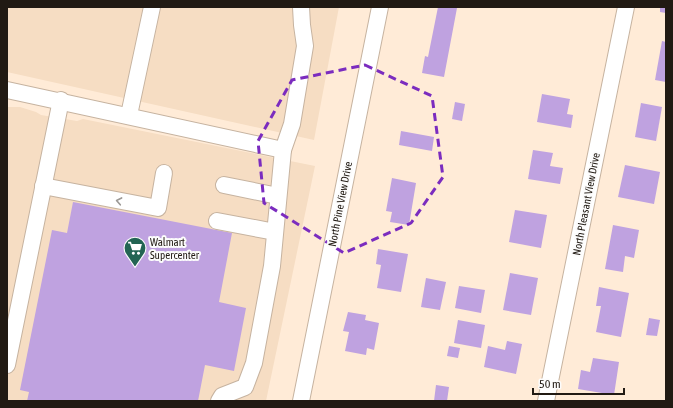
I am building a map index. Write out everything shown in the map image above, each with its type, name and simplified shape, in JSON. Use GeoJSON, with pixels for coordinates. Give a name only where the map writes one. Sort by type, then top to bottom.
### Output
{"type":"FeatureCollection","features":[{"type":"Feature","properties":{"kind":"street"},"geometry":{"type":"LineString","coordinates":[[129,115],[152,7]]}},
{"type":"Feature","properties":{"kind":"street"},"geometry":{"type":"LineString","coordinates":[[219,401],[222,396],[245,387],[254,363],[272,266],[283,150],[292,124],[305,46],[302,25],[302,7]]}},
{"type":"Feature","properties":{"kind":"street","name":"North Pine View Drive"},"geometry":{"type":"LineString","coordinates":[[301,401],[380,7]]}},
{"type":"Feature","properties":{"kind":"street","name":"North Pleasant View Drive"},"geometry":{"type":"LineString","coordinates":[[546,401],[626,7]]}},
{"type":"Feature","properties":{"kind":"street"},"geometry":{"type":"LineString","coordinates":[[7,90],[61,100],[283,150]]}},
{"type":"Feature","properties":{"kind":"street"},"geometry":{"type":"LineString","coordinates":[[7,365],[61,100]]}},
{"type":"Feature","properties":{"kind":"street"},"geometry":{"type":"LineString","coordinates":[[43,186],[158,208],[164,173]]}},
{"type":"Feature","properties":{"kind":"street"},"geometry":{"type":"LineString","coordinates":[[224,185],[278,196]]}},
{"type":"Feature","properties":{"kind":"street"},"geometry":{"type":"LineString","coordinates":[[217,221],[275,232]]}},
{"type":"Feature","properties":{"kind":"highlighted area"},"geometry":{"type":"Polygon","coordinates":[[[365,65],[432,96],[443,177],[411,223],[344,253],[264,203],[258,141],[292,80],[365,65]]]}},
{"type":"Feature","properties":{"kind":"shaded area"},"geometry":{"type":"Polygon","coordinates":[[[7,7],[339,7],[314,140],[7,72],[7,7]]]}},
{"type":"Feature","properties":{"kind":"shaded area"},"geometry":{"type":"Polygon","coordinates":[[[7,107],[20,107],[41,115],[77,121],[83,119],[315,166],[266,401],[7,401],[7,107]]]}},
{"type":"Feature","properties":{"kind":"building"},"geometry":{"type":"Polygon","coordinates":[[[438,7],[457,8],[444,77],[422,73],[425,56],[428,57],[438,7]]]}},
{"type":"Feature","properties":{"kind":"building"},"geometry":{"type":"Polygon","coordinates":[[[660,7],[666,7],[666,13],[660,12],[660,7]]]}},
{"type":"Feature","properties":{"kind":"building"},"geometry":{"type":"Polygon","coordinates":[[[662,41],[666,42],[666,82],[655,80],[662,41]]]}},
{"type":"Feature","properties":{"kind":"building"},"geometry":{"type":"Polygon","coordinates":[[[542,94],[570,99],[567,114],[573,115],[571,128],[537,122],[542,94]]]}},
{"type":"Feature","properties":{"kind":"building"},"geometry":{"type":"Polygon","coordinates":[[[455,102],[465,104],[462,121],[452,119],[455,102]]]}},
{"type":"Feature","properties":{"kind":"building"},"geometry":{"type":"Polygon","coordinates":[[[641,103],[662,107],[656,141],[635,137],[641,103]]]}},
{"type":"Feature","properties":{"kind":"building"},"geometry":{"type":"Polygon","coordinates":[[[401,131],[434,137],[432,151],[399,145],[401,131]]]}},
{"type":"Feature","properties":{"kind":"building"},"geometry":{"type":"Polygon","coordinates":[[[533,150],[553,153],[550,166],[563,168],[560,184],[528,179],[533,150]]]}},
{"type":"Feature","properties":{"kind":"building"},"geometry":{"type":"Polygon","coordinates":[[[625,165],[660,172],[654,204],[618,197],[625,165]]]}},
{"type":"Feature","properties":{"kind":"building"},"geometry":{"type":"Polygon","coordinates":[[[392,178],[416,183],[409,225],[390,222],[392,212],[386,211],[392,178]]]}},
{"type":"Feature","properties":{"kind":"building","name":"Walmart Supercenter"},"geometry":{"type":"Polygon","coordinates":[[[73,202],[232,233],[219,302],[246,308],[234,371],[205,365],[198,401],[27,401],[29,392],[20,390],[52,230],[67,233],[73,202]]]}},
{"type":"Feature","properties":{"kind":"building"},"geometry":{"type":"Polygon","coordinates":[[[515,210],[547,215],[541,248],[509,242],[515,210]]]}},
{"type":"Feature","properties":{"kind":"building"},"geometry":{"type":"Polygon","coordinates":[[[613,225],[639,230],[634,258],[625,256],[623,272],[605,269],[613,225]]]}},
{"type":"Feature","properties":{"kind":"building"},"geometry":{"type":"Polygon","coordinates":[[[378,249],[408,254],[401,292],[377,288],[381,265],[376,264],[378,249]]]}},
{"type":"Feature","properties":{"kind":"building"},"geometry":{"type":"Polygon","coordinates":[[[510,273],[538,278],[531,315],[503,310],[510,273]]]}},
{"type":"Feature","properties":{"kind":"building"},"geometry":{"type":"Polygon","coordinates":[[[426,278],[446,282],[440,310],[421,307],[426,278]]]}},
{"type":"Feature","properties":{"kind":"building"},"geometry":{"type":"Polygon","coordinates":[[[459,286],[485,290],[481,313],[455,308],[459,286]]]}},
{"type":"Feature","properties":{"kind":"building"},"geometry":{"type":"Polygon","coordinates":[[[599,287],[629,293],[621,337],[596,332],[601,306],[596,306],[599,287]]]}},
{"type":"Feature","properties":{"kind":"building"},"geometry":{"type":"Polygon","coordinates":[[[348,312],[366,315],[365,320],[379,323],[374,350],[367,348],[366,355],[345,351],[349,332],[343,331],[348,312]]]}},
{"type":"Feature","properties":{"kind":"building"},"geometry":{"type":"Polygon","coordinates":[[[649,318],[660,320],[657,336],[646,335],[649,318]]]}},
{"type":"Feature","properties":{"kind":"building"},"geometry":{"type":"Polygon","coordinates":[[[458,320],[485,325],[481,348],[454,343],[458,320]]]}},
{"type":"Feature","properties":{"kind":"building"},"geometry":{"type":"Polygon","coordinates":[[[507,341],[522,344],[516,374],[484,367],[488,346],[505,350],[507,341]]]}},
{"type":"Feature","properties":{"kind":"building"},"geometry":{"type":"Polygon","coordinates":[[[449,346],[460,348],[458,358],[447,356],[449,346]]]}},
{"type":"Feature","properties":{"kind":"building"},"geometry":{"type":"Polygon","coordinates":[[[593,358],[619,362],[614,395],[578,389],[581,370],[590,372],[593,358]]]}},
{"type":"Feature","properties":{"kind":"building"},"geometry":{"type":"Polygon","coordinates":[[[436,385],[449,387],[447,401],[434,401],[436,385]]]}},
{"type":"Feature","properties":{"kind":"place","name":"Walmart Supercenter"},"geometry":{"type":"Point","coordinates":[135,268]}}]}
